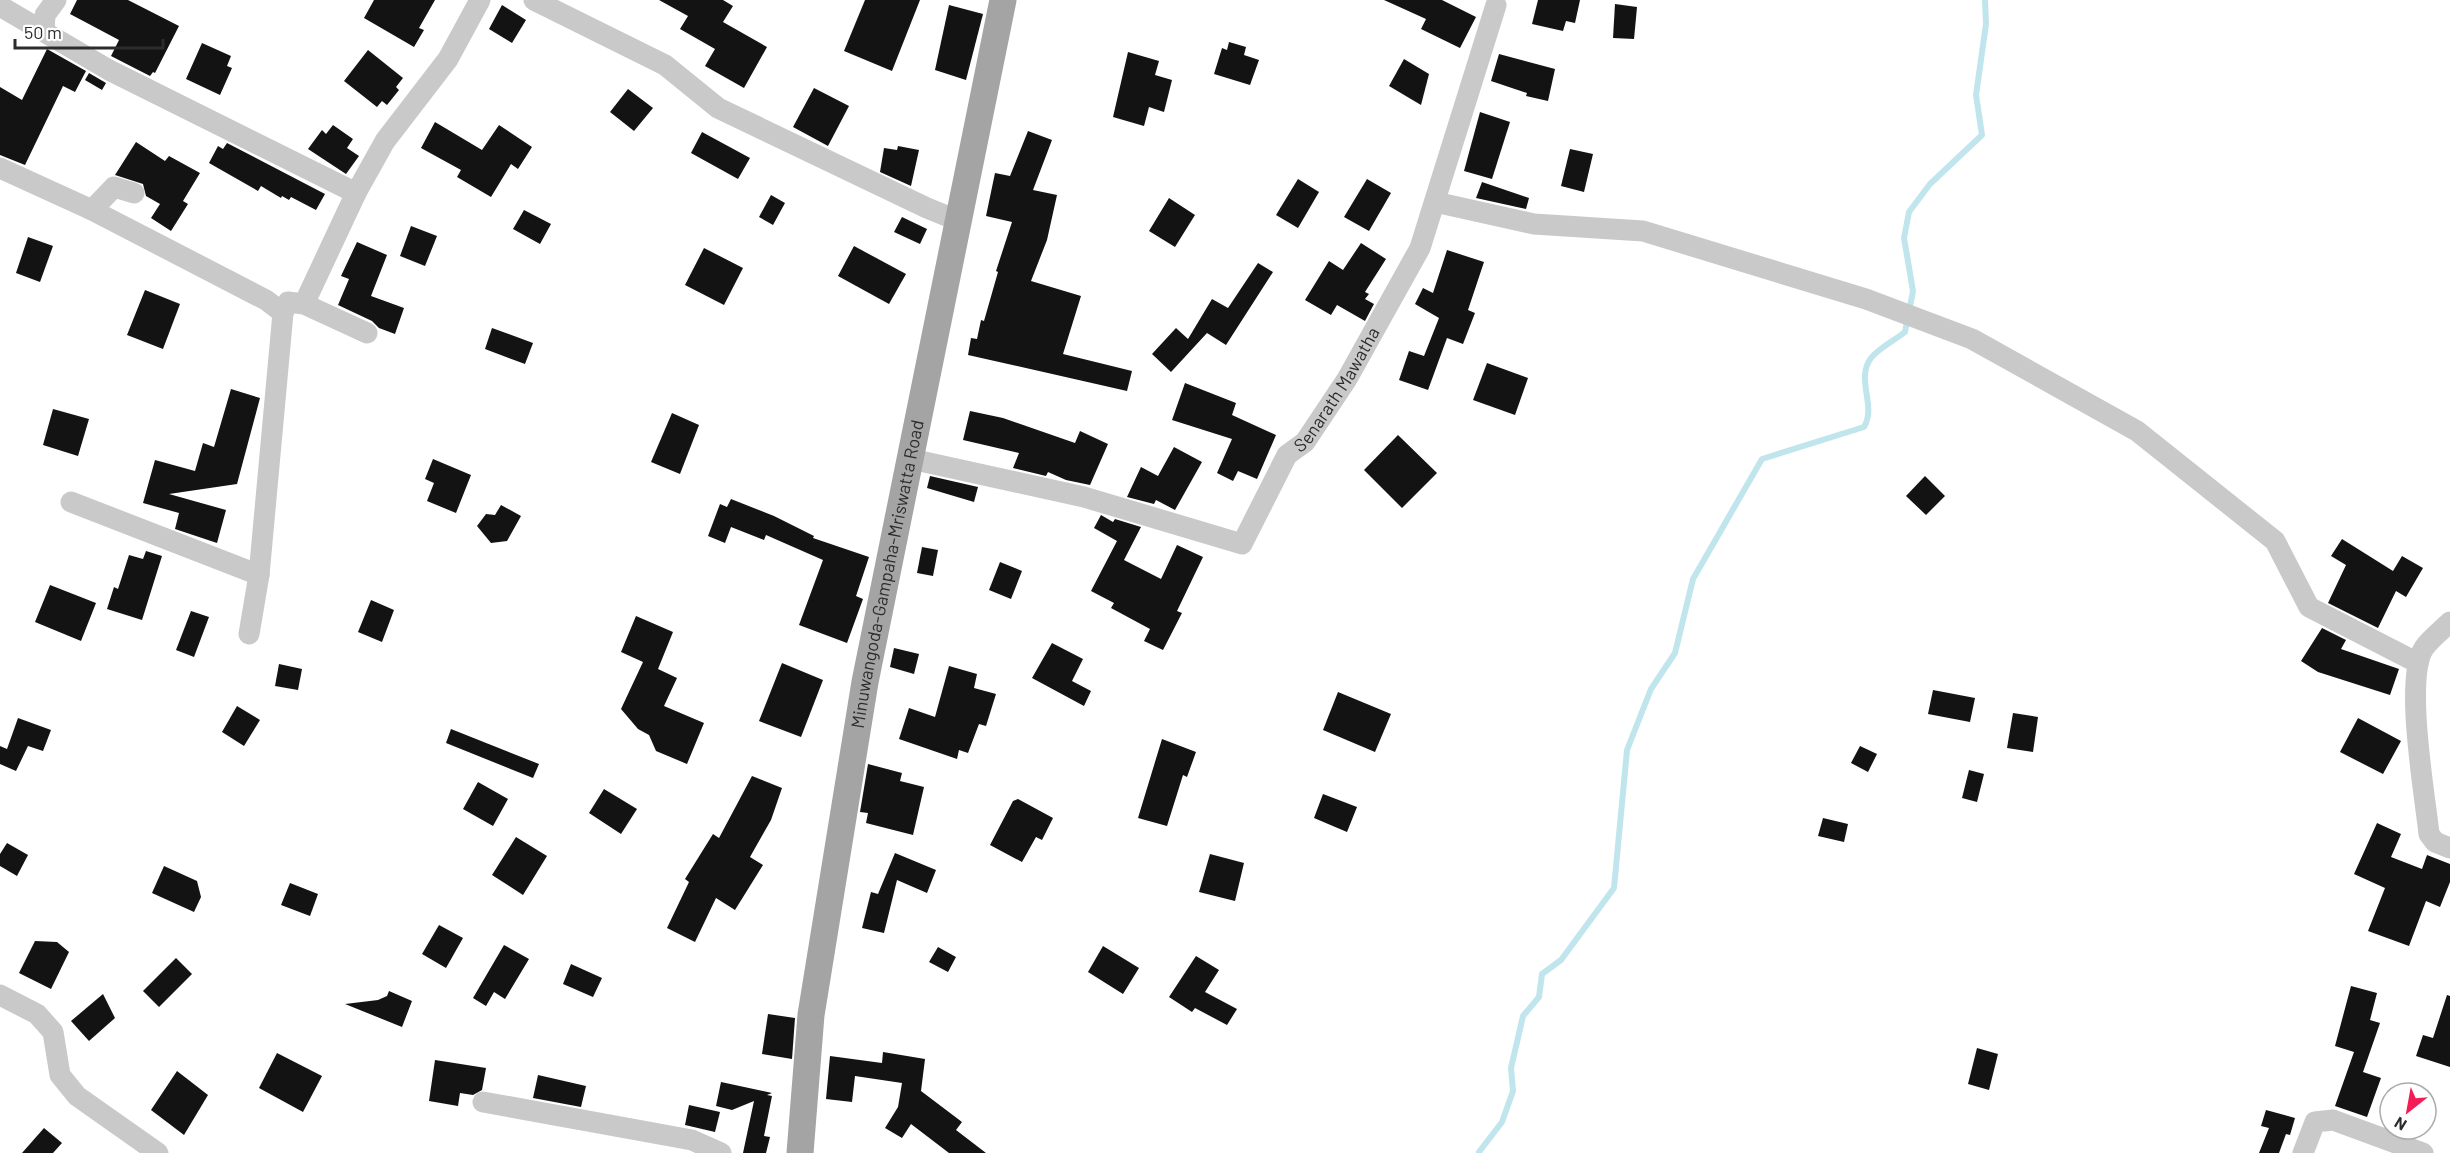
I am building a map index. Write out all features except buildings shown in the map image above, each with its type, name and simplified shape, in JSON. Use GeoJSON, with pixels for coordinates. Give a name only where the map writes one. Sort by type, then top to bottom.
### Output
{"type":"FeatureCollection","features":[{"type":"Feature","properties":{"kind":"main road","name":"Minuwangoda-Gampaha-Mriswatta Road"},"geometry":{"type":"LineString","coordinates":[[800,1153],[815,992],[865,682],[1003,0]]}},
{"type":"Feature","properties":{"kind":"street"},"geometry":{"type":"LineString","coordinates":[[44,31],[45,15],[56,0]]}},
{"type":"Feature","properties":{"kind":"street"},"geometry":{"type":"LineString","coordinates":[[304,304],[356,193],[385,141],[448,59],[480,0]]}},
{"type":"Feature","properties":{"kind":"street"},"geometry":{"type":"LineString","coordinates":[[534,0],[665,65],[718,108],[927,208],[959,221]]}},
{"type":"Feature","properties":{"kind":"street","name":"Senarath Mawatha"},"geometry":{"type":"LineString","coordinates":[[910,459],[1084,497],[1242,544],[1287,455],[1305,442],[1347,379],[1420,248],[1496,5]]}},
{"type":"Feature","properties":{"kind":"street"},"geometry":{"type":"LineString","coordinates":[[0,6],[109,70],[356,193]]}},
{"type":"Feature","properties":{"kind":"street"},"geometry":{"type":"LineString","coordinates":[[0,168],[70,198],[266,300],[283,313]]}},
{"type":"Feature","properties":{"kind":"street"},"geometry":{"type":"LineString","coordinates":[[92,210],[114,187],[134,193]]}},
{"type":"Feature","properties":{"kind":"street"},"geometry":{"type":"LineString","coordinates":[[1435,202],[1534,224],[1642,231],[1866,299],[1972,339],[2137,430],[2275,541],[2309,607],[2421,656]]}},
{"type":"Feature","properties":{"kind":"street"},"geometry":{"type":"LineString","coordinates":[[249,634],[259,575],[283,313],[288,302],[304,304],[367,333]]}},
{"type":"Feature","properties":{"kind":"street"},"geometry":{"type":"LineString","coordinates":[[71,502],[259,575]]}},
{"type":"Feature","properties":{"kind":"street"},"geometry":{"type":"LineString","coordinates":[[2450,622],[2421,656],[2415,699],[2429,834],[2435,842],[2450,848]]}},
{"type":"Feature","properties":{"kind":"street"},"geometry":{"type":"LineString","coordinates":[[0,994],[37,1014],[53,1032],[60,1075],[77,1096],[158,1153]]}},
{"type":"Feature","properties":{"kind":"street"},"geometry":{"type":"LineString","coordinates":[[483,1102],[692,1140],[721,1153]]}},
{"type":"Feature","properties":{"kind":"street"},"geometry":{"type":"LineString","coordinates":[[2303,1153],[2315,1122],[2333,1120],[2423,1153]]}},
{"type":"Feature","properties":{"kind":"waterway"},"geometry":{"type":"LineString","coordinates":[[1479,1152],[1502,1122],[1513,1091],[1511,1068],[1523,1016],[1539,997],[1542,974],[1561,960],[1614,888],[1627,750],[1651,689],[1675,653],[1693,579],[1762,459],[1864,427],[1868,410],[1865,384],[1867,366],[1874,354],[1905,332],[1913,291],[1904,238],[1909,212],[1930,184],[1982,135],[1976,95],[1986,24],[1985,0]]}}]}
